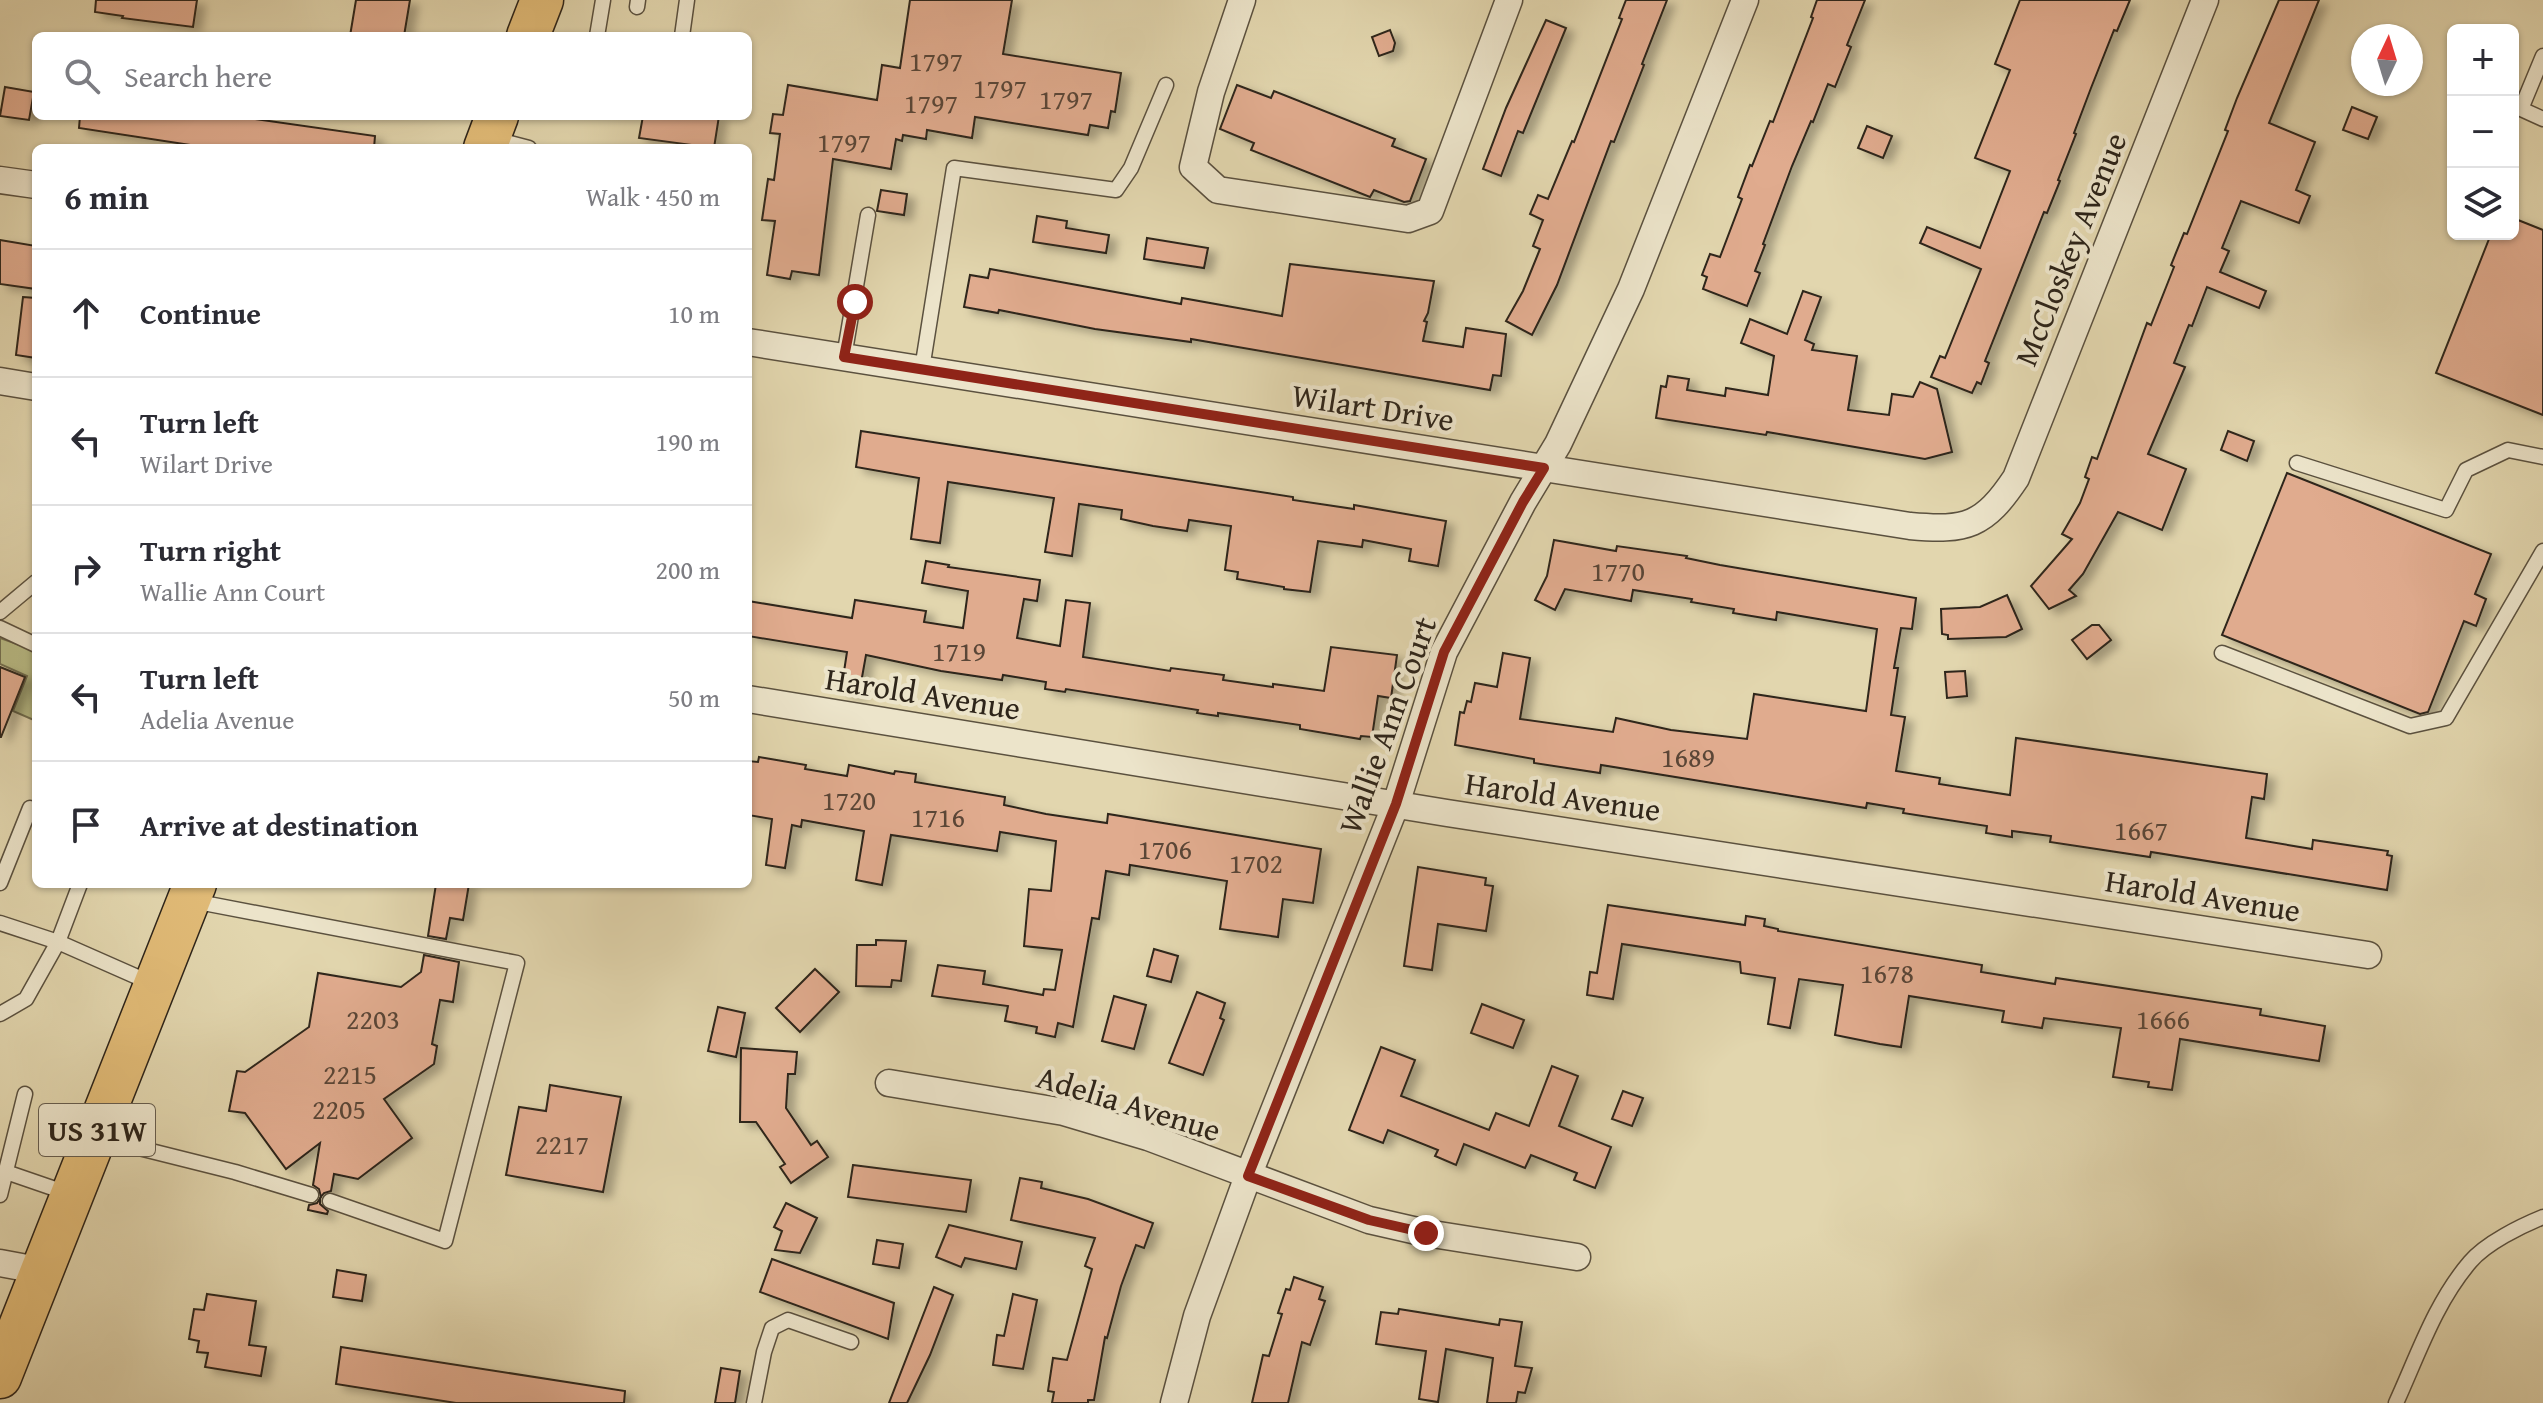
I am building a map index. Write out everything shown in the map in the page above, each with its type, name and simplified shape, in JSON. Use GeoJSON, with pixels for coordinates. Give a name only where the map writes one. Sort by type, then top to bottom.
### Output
{"type":"FeatureCollection","features":[{"type":"Feature","properties":{"kind":"main road"},"geometry":{"type":"LineString","coordinates":[[530,32],[542,0]]}},
{"type":"Feature","properties":{"kind":"main road","name":"US 31W"},"geometry":{"type":"LineString","coordinates":[[0,1377],[192,892]]}},
{"type":"Feature","properties":{"kind":"street"},"geometry":{"type":"LineString","coordinates":[[1242,0],[1211,92],[1193,167],[1218,190],[1408,219],[1430,211],[1509,0]]}},
{"type":"Feature","properties":{"kind":"street","name":"Wallie Ann Court"},"geometry":{"type":"LineString","coordinates":[[1174,1403],[1197,1316],[1248,1176],[1396,804],[1444,652],[1544,468],[1631,289],[1745,0]]}},
{"type":"Feature","properties":{"kind":"street","name":"McCloskey Avenue"},"geometry":{"type":"LineString","coordinates":[[1985,516],[1997,506],[2016,478],[2205,0]]}},
{"type":"Feature","properties":{"kind":"street"},"geometry":{"type":"LineString","coordinates":[[0,180],[32,184]]}},
{"type":"Feature","properties":{"kind":"street","name":"Wilart Drive"},"geometry":{"type":"LineString","coordinates":[[752,343],[1910,526],[1944,529],[1969,524],[1985,516]]}},
{"type":"Feature","properties":{"kind":"street"},"geometry":{"type":"LineString","coordinates":[[0,381],[32,386]]}},
{"type":"Feature","properties":{"kind":"street","name":"Harold Avenue"},"geometry":{"type":"LineString","coordinates":[[752,700],[1396,804],[2368,955]]}},
{"type":"Feature","properties":{"kind":"street","name":"Adelia Avenue"},"geometry":{"type":"LineString","coordinates":[[889,1083],[1064,1112],[1148,1137],[1369,1220],[1426,1233],[1577,1257]]}},
{"type":"Feature","properties":{"kind":"street"},"geometry":{"type":"LineString","coordinates":[[0,1263],[43,1271]]}},
{"type":"Feature","properties":{"kind":"lane"},"geometry":{"type":"LineString","coordinates":[[598,32],[603,0]]}},
{"type":"Feature","properties":{"kind":"lane"},"geometry":{"type":"LineString","coordinates":[[683,32],[687,0]]}},
{"type":"Feature","properties":{"kind":"lane"},"geometry":{"type":"LineString","coordinates":[[2543,56],[2521,109],[2543,119]]}},
{"type":"Feature","properties":{"kind":"lane"},"geometry":{"type":"LineString","coordinates":[[922,369],[954,168],[1116,190],[1131,168],[1166,85]]}},
{"type":"Feature","properties":{"kind":"lane"},"geometry":{"type":"LineString","coordinates":[[490,134],[518,144]]}},
{"type":"Feature","properties":{"kind":"lane"},"geometry":{"type":"LineString","coordinates":[[844,357],[868,215]]}},
{"type":"Feature","properties":{"kind":"lane"},"geometry":{"type":"LineString","coordinates":[[2297,463],[2446,510],[2466,470],[2508,450],[2543,457]]}},
{"type":"Feature","properties":{"kind":"lane"},"geometry":{"type":"LineString","coordinates":[[2222,653],[2410,726],[2446,718],[2543,551]]}},
{"type":"Feature","properties":{"kind":"lane"},"geometry":{"type":"LineString","coordinates":[[0,612],[32,585]]}},
{"type":"Feature","properties":{"kind":"lane"},"geometry":{"type":"LineString","coordinates":[[0,628],[32,643]]}},
{"type":"Feature","properties":{"kind":"lane"},"geometry":{"type":"LineString","coordinates":[[0,883],[32,809]]}},
{"type":"Feature","properties":{"kind":"lane"},"geometry":{"type":"LineString","coordinates":[[0,1014],[26,999],[58,942],[78,888]]}},
{"type":"Feature","properties":{"kind":"lane"},"geometry":{"type":"LineString","coordinates":[[192,892],[517,963],[445,1241],[330,1201]]}},
{"type":"Feature","properties":{"kind":"lane"},"geometry":{"type":"LineString","coordinates":[[0,923],[58,942],[155,985]]}},
{"type":"Feature","properties":{"kind":"lane"},"geometry":{"type":"LineString","coordinates":[[0,1195],[25,1094]]}},
{"type":"Feature","properties":{"kind":"lane"},"geometry":{"type":"LineString","coordinates":[[94,1137],[235,1172],[311,1195]]}},
{"type":"Feature","properties":{"kind":"lane"},"geometry":{"type":"LineString","coordinates":[[6,1172],[72,1195]]}},
{"type":"Feature","properties":{"kind":"lane"},"geometry":{"type":"LineString","coordinates":[[2396,1403],[2434,1315],[2472,1259],[2517,1228],[2543,1217]]}},
{"type":"Feature","properties":{"kind":"lane"},"geometry":{"type":"LineString","coordinates":[[754,1403],[772,1328],[788,1320],[851,1342]]}},
{"type":"Feature","properties":{"kind":"green space"},"geometry":{"type":"Polygon","coordinates":[[[0,638],[32,650],[32,719],[13,711],[27,676],[0,664],[0,638]]]}},
{"type":"Feature","properties":{"kind":"building"},"geometry":{"type":"Polygon","coordinates":[[[96,0],[197,0],[193,27],[95,12],[96,0]]]}},
{"type":"Feature","properties":{"kind":"building"},"geometry":{"type":"Polygon","coordinates":[[[356,0],[410,0],[405,32],[351,32],[356,0]]]}},
{"type":"Feature","properties":{"kind":"building"},"geometry":{"type":"Polygon","coordinates":[[[910,0],[1012,0],[1003,54],[1121,73],[1115,112],[1111,111],[1108,128],[1090,125],[1088,135],[975,117],[972,138],[927,130],[926,139],[903,135],[902,141],[896,139],[891,169],[833,159],[819,275],[792,271],[790,279],[767,275],[775,221],[762,220],[768,179],[774,180],[780,134],[770,133],[773,114],[783,115],[788,85],[877,100],[882,65],[900,68],[910,0]]]}},
{"type":"Feature","properties":{"kind":"building"},"geometry":{"type":"Polygon","coordinates":[[[1626,0],[1667,0],[1557,285],[1532,335],[1506,321],[1523,291],[1540,249],[1533,246],[1543,220],[1530,214],[1538,195],[1548,199],[1574,142],[1622,19],[1619,18],[1626,0]]]}},
{"type":"Feature","properties":{"kind":"building"},"geometry":{"type":"Polygon","coordinates":[[[1817,0],[1865,0],[1835,87],[1828,84],[1792,166],[1763,244],[1755,271],[1760,273],[1747,306],[1703,289],[1707,277],[1702,275],[1710,254],[1720,257],[1742,199],[1738,197],[1750,165],[1770,121],[1773,122],[1817,0]]]}},
{"type":"Feature","properties":{"kind":"building"},"geometry":{"type":"Polygon","coordinates":[[[2020,0],[2130,0],[2117,31],[2114,30],[2074,133],[2060,181],[2047,213],[2044,212],[1985,361],[1989,363],[1981,384],[1977,382],[1972,393],[1931,377],[1940,356],[1945,358],[1981,269],[1920,243],[1927,227],[1980,248],[2010,171],[1975,158],[2010,70],[1995,64],[2020,0]]]}},
{"type":"Feature","properties":{"kind":"building"},"geometry":{"type":"Polygon","coordinates":[[[2279,0],[2319,0],[2269,123],[2315,142],[2296,190],[2310,196],[2299,223],[2241,201],[2222,248],[2229,251],[2220,272],[2266,291],[2259,308],[2207,287],[2192,326],[2189,325],[2174,363],[2185,367],[2148,454],[2186,469],[2162,530],[2118,512],[2083,574],[2069,590],[2076,596],[2049,609],[2031,586],[2072,539],[2062,534],[2080,503],[2089,479],[2085,477],[2092,457],[2097,459],[2147,323],[2151,325],[2174,267],[2171,265],[2184,233],[2187,234],[2228,131],[2225,130],[2237,98],[2279,0]]]}},
{"type":"Feature","properties":{"kind":"building"},"geometry":{"type":"Polygon","coordinates":[[[1546,20],[1566,28],[1523,133],[1518,131],[1501,176],[1483,169],[1506,108],[1546,20]]]}},
{"type":"Feature","properties":{"kind":"building"},"geometry":{"type":"Polygon","coordinates":[[[1390,30],[1395,43],[1393,51],[1379,56],[1372,37],[1390,30]]]}},
{"type":"Feature","properties":{"kind":"building"},"geometry":{"type":"Polygon","coordinates":[[[1237,85],[1271,98],[1274,91],[1395,139],[1392,146],[1426,159],[1410,201],[1404,202],[1374,190],[1370,197],[1251,150],[1254,143],[1220,129],[1237,85]]]}},
{"type":"Feature","properties":{"kind":"building"},"geometry":{"type":"Polygon","coordinates":[[[5,87],[32,92],[29,120],[0,116],[5,87]]]}},
{"type":"Feature","properties":{"kind":"building"},"geometry":{"type":"Polygon","coordinates":[[[2352,107],[2377,117],[2368,139],[2343,130],[2352,107]]]}},
{"type":"Feature","properties":{"kind":"building"},"geometry":{"type":"Polygon","coordinates":[[[80,120],[262,120],[375,136],[374,144],[184,144],[79,128],[80,120]]]}},
{"type":"Feature","properties":{"kind":"building"},"geometry":{"type":"Polygon","coordinates":[[[642,120],[718,120],[715,144],[684,144],[639,138],[642,120]]]}},
{"type":"Feature","properties":{"kind":"building"},"geometry":{"type":"Polygon","coordinates":[[[1867,126],[1892,136],[1883,158],[1858,148],[1867,126]]]}},
{"type":"Feature","properties":{"kind":"building"},"geometry":{"type":"Polygon","coordinates":[[[881,190],[907,194],[904,215],[877,211],[881,190]]]}},
{"type":"Feature","properties":{"kind":"building"},"geometry":{"type":"Polygon","coordinates":[[[1037,216],[1067,221],[1066,228],[1109,235],[1106,253],[1033,242],[1037,216]]]}},
{"type":"Feature","properties":{"kind":"building"},"geometry":{"type":"Polygon","coordinates":[[[2519,220],[2543,230],[2543,415],[2436,373],[2489,240],[2519,240],[2519,220]]]}},
{"type":"Feature","properties":{"kind":"building"},"geometry":{"type":"Polygon","coordinates":[[[1147,238],[1208,248],[1204,268],[1144,259],[1147,238]]]}},
{"type":"Feature","properties":{"kind":"building"},"geometry":{"type":"Polygon","coordinates":[[[0,240],[32,245],[32,288],[0,284],[0,240]]]}},
{"type":"Feature","properties":{"kind":"building"},"geometry":{"type":"Polygon","coordinates":[[[1290,264],[1434,281],[1424,321],[1427,322],[1423,341],[1463,347],[1466,328],[1506,334],[1501,376],[1493,375],[1490,390],[1191,339],[1191,342],[1095,329],[999,310],[998,313],[964,307],[970,275],[988,278],[990,269],[1181,304],[1182,298],[1282,316],[1290,264]]]}},
{"type":"Feature","properties":{"kind":"building"},"geometry":{"type":"Polygon","coordinates":[[[1803,291],[1821,297],[1805,340],[1814,344],[1812,350],[1857,356],[1848,410],[1889,415],[1892,394],[1913,397],[1920,382],[1937,389],[1952,452],[1925,459],[1767,432],[1766,435],[1656,418],[1661,386],[1666,387],[1668,376],[1689,379],[1687,390],[1725,396],[1726,388],[1768,395],[1774,356],[1741,343],[1750,319],[1787,334],[1803,291]]]}},
{"type":"Feature","properties":{"kind":"building"},"geometry":{"type":"Polygon","coordinates":[[[23,297],[32,298],[32,357],[16,355],[23,297]]]}},
{"type":"Feature","properties":{"kind":"building"},"geometry":{"type":"Polygon","coordinates":[[[861,431],[1293,497],[1293,500],[1354,509],[1354,505],[1446,521],[1438,566],[1409,561],[1411,549],[1363,540],[1362,547],[1318,541],[1310,592],[1284,589],[1237,579],[1238,572],[1225,570],[1231,526],[1189,520],[1187,531],[1121,519],[1122,510],[1079,504],[1072,556],[1045,552],[1054,498],[948,482],[940,543],[911,539],[919,478],[856,467],[861,431]]]}},
{"type":"Feature","properties":{"kind":"building"},"geometry":{"type":"Polygon","coordinates":[[[2228,431],[2254,441],[2247,461],[2221,450],[2228,431]]]}},
{"type":"Feature","properties":{"kind":"building"},"geometry":{"type":"Polygon","coordinates":[[[2287,473],[2491,554],[2475,594],[2486,599],[2476,626],[2464,621],[2428,712],[2420,714],[2222,635],[2287,473]]]}},
{"type":"Feature","properties":{"kind":"building"},"geometry":{"type":"Polygon","coordinates":[[[1554,540],[1616,551],[1617,546],[1687,556],[1720,565],[1916,598],[1912,629],[1901,628],[1894,668],[1898,668],[1891,715],[1905,717],[1896,771],[1940,778],[1939,784],[2010,795],[2016,738],[2267,774],[2264,799],[2252,797],[2246,838],[2312,849],[2313,840],[2388,851],[2387,855],[2392,856],[2387,890],[2151,852],[2150,857],[2050,842],[2051,836],[2012,831],[2012,837],[1986,833],[1987,826],[1903,813],[1904,809],[1867,803],[1866,808],[1601,765],[1600,773],[1534,763],[1534,759],[1455,745],[1460,712],[1464,713],[1467,701],[1471,702],[1475,683],[1497,687],[1503,653],[1530,658],[1520,719],[1613,732],[1616,718],[1671,730],[1747,739],[1754,694],[1866,711],[1877,629],[1777,612],[1776,620],[1733,613],[1734,609],[1691,602],[1692,599],[1633,590],[1631,601],[1565,589],[1555,610],[1535,600],[1547,576],[1554,540]]]}},
{"type":"Feature","properties":{"kind":"building"},"geometry":{"type":"Polygon","coordinates":[[[926,561],[1040,580],[1037,601],[1024,599],[1017,638],[1060,646],[1066,600],[1090,603],[1083,657],[1170,671],[1171,668],[1224,675],[1223,680],[1324,691],[1331,647],[1397,655],[1391,698],[1378,696],[1372,737],[1361,736],[1360,739],[1300,729],[1300,725],[1218,713],[1218,716],[1197,713],[1198,710],[1066,689],[1065,692],[1045,689],[1046,682],[1003,675],[1002,680],[941,671],[866,655],[859,694],[841,691],[847,652],[752,637],[752,602],[852,618],[855,600],[926,611],[924,622],[963,628],[968,591],[922,583],[926,561]]]}},
{"type":"Feature","properties":{"kind":"building"},"geometry":{"type":"Polygon","coordinates":[[[2007,595],[2022,629],[2006,637],[1948,639],[1948,635],[1942,634],[1941,609],[1980,607],[2007,595]]]}},
{"type":"Feature","properties":{"kind":"building"},"geometry":{"type":"Polygon","coordinates":[[[2092,625],[2099,625],[2111,640],[2087,659],[2072,640],[2092,625]]]}},
{"type":"Feature","properties":{"kind":"building"},"geometry":{"type":"Polygon","coordinates":[[[0,667],[25,677],[1,737],[0,737],[0,667]]]}},
{"type":"Feature","properties":{"kind":"building"},"geometry":{"type":"Polygon","coordinates":[[[1965,671],[1967,696],[1947,698],[1945,672],[1965,671]]]}},
{"type":"Feature","properties":{"kind":"building"},"geometry":{"type":"Polygon","coordinates":[[[759,757],[847,776],[849,765],[894,774],[895,771],[916,774],[915,782],[1005,797],[1004,805],[1046,814],[1107,823],[1108,814],[1321,849],[1313,903],[1283,899],[1278,937],[1220,929],[1227,881],[1130,865],[1129,875],[1106,871],[1099,919],[1092,918],[1073,1027],[1058,1023],[1055,1037],[1036,1033],[1037,1027],[1005,1021],[1008,1006],[932,996],[938,965],[985,971],[983,984],[1043,995],[1044,989],[1055,990],[1062,950],[1024,946],[1029,889],[1051,891],[1056,841],[1000,832],[997,851],[891,835],[882,885],[856,880],[864,831],[802,820],[801,827],[792,825],[785,868],[766,865],[772,819],[752,816],[752,761],[758,762],[759,757]]]}},
{"type":"Feature","properties":{"kind":"building"},"geometry":{"type":"Polygon","coordinates":[[[1418,867],[1486,878],[1485,885],[1493,886],[1486,931],[1438,924],[1432,970],[1404,966],[1418,867]]]}},
{"type":"Feature","properties":{"kind":"building"},"geometry":{"type":"Polygon","coordinates":[[[435,888],[468,888],[463,920],[450,918],[446,939],[428,936],[435,888]]]}},
{"type":"Feature","properties":{"kind":"building"},"geometry":{"type":"Polygon","coordinates":[[[1608,905],[1745,925],[1746,916],[1765,919],[1764,926],[1778,931],[1982,965],[1981,972],[2055,984],[2056,978],[2261,1009],[2260,1015],[2325,1026],[2319,1061],[2180,1039],[2172,1090],[2148,1087],[2149,1082],[2113,1077],[2121,1028],[2044,1018],[2042,1028],[2002,1022],[2004,1011],[1909,996],[1901,1047],[1880,1044],[1835,1035],[1843,985],[1799,979],[1790,1028],[1768,1024],[1775,978],[1741,973],[1740,962],[1622,944],[1613,999],[1587,995],[1590,972],[1597,973],[1608,905]]]}},
{"type":"Feature","properties":{"kind":"building"},"geometry":{"type":"Polygon","coordinates":[[[876,940],[906,941],[901,981],[892,980],[891,987],[856,986],[857,945],[876,945],[876,940]]]}},
{"type":"Feature","properties":{"kind":"building"},"geometry":{"type":"Polygon","coordinates":[[[1154,949],[1178,956],[1171,982],[1147,976],[1154,949]]]}},
{"type":"Feature","properties":{"kind":"building"},"geometry":{"type":"Polygon","coordinates":[[[424,955],[459,962],[453,1002],[440,1000],[432,1044],[437,1046],[434,1064],[384,1099],[412,1138],[358,1179],[334,1174],[331,1191],[321,1197],[319,1189],[313,1185],[320,1143],[286,1169],[245,1113],[229,1111],[237,1071],[245,1072],[309,1027],[318,973],[401,987],[421,972],[424,955]]]}},
{"type":"Feature","properties":{"kind":"building"},"geometry":{"type":"Polygon","coordinates":[[[815,969],[839,992],[800,1032],[776,1008],[815,969]]]}},
{"type":"Feature","properties":{"kind":"building"},"geometry":{"type":"Polygon","coordinates":[[[1197,992],[1225,1003],[1220,1018],[1224,1020],[1203,1075],[1169,1063],[1197,992]]]}},
{"type":"Feature","properties":{"kind":"building"},"geometry":{"type":"Polygon","coordinates":[[[1114,996],[1146,1005],[1134,1049],[1102,1041],[1114,996]]]}},
{"type":"Feature","properties":{"kind":"building"},"geometry":{"type":"Polygon","coordinates":[[[1482,1004],[1524,1020],[1513,1048],[1471,1033],[1482,1004]]]}},
{"type":"Feature","properties":{"kind":"building"},"geometry":{"type":"Polygon","coordinates":[[[718,1007],[745,1013],[736,1057],[708,1051],[718,1007]]]}},
{"type":"Feature","properties":{"kind":"building"},"geometry":{"type":"Polygon","coordinates":[[[1381,1047],[1415,1060],[1401,1096],[1489,1130],[1496,1113],[1529,1126],[1552,1066],[1578,1076],[1559,1126],[1611,1147],[1595,1188],[1574,1180],[1577,1173],[1531,1155],[1525,1168],[1464,1144],[1456,1165],[1435,1156],[1438,1150],[1388,1130],[1383,1143],[1349,1130],[1381,1047]]]}},
{"type":"Feature","properties":{"kind":"building"},"geometry":{"type":"Polygon","coordinates":[[[741,1048],[797,1052],[795,1074],[788,1074],[786,1108],[811,1145],[817,1141],[828,1157],[791,1183],[780,1167],[785,1164],[756,1122],[740,1122],[741,1048]]]}},
{"type":"Feature","properties":{"kind":"building"},"geometry":{"type":"Polygon","coordinates":[[[550,1085],[621,1097],[603,1192],[506,1175],[519,1107],[546,1111],[550,1085]]]}},
{"type":"Feature","properties":{"kind":"building"},"geometry":{"type":"Polygon","coordinates":[[[1623,1091],[1643,1098],[1632,1126],[1612,1119],[1623,1091]]]}},
{"type":"Feature","properties":{"kind":"building"},"geometry":{"type":"Polygon","coordinates":[[[853,1165],[971,1180],[966,1212],[848,1197],[853,1165]]]}},
{"type":"Feature","properties":{"kind":"building"},"geometry":{"type":"Polygon","coordinates":[[[1020,1178],[1042,1182],[1041,1188],[1088,1199],[1153,1223],[1144,1248],[1136,1245],[1121,1286],[1105,1337],[1094,1400],[1088,1400],[1088,1403],[1052,1403],[1054,1392],[1048,1391],[1053,1358],[1067,1360],[1092,1269],[1085,1266],[1095,1238],[1011,1220],[1020,1178]]]}},
{"type":"Feature","properties":{"kind":"building"},"geometry":{"type":"Polygon","coordinates":[[[320,1198],[320,1204],[328,1211],[327,1214],[308,1210],[309,1205],[317,1203],[320,1198]]]}},
{"type":"Feature","properties":{"kind":"building"},"geometry":{"type":"Polygon","coordinates":[[[786,1203],[817,1218],[800,1253],[775,1250],[782,1231],[774,1227],[786,1203]]]}},
{"type":"Feature","properties":{"kind":"building"},"geometry":{"type":"Polygon","coordinates":[[[949,1225],[1022,1242],[1016,1269],[965,1258],[961,1267],[936,1257],[949,1225]]]}},
{"type":"Feature","properties":{"kind":"building"},"geometry":{"type":"Polygon","coordinates":[[[877,1240],[903,1244],[899,1268],[873,1264],[877,1240]]]}},
{"type":"Feature","properties":{"kind":"building"},"geometry":{"type":"Polygon","coordinates":[[[772,1259],[894,1303],[888,1339],[760,1292],[772,1259]]]}},
{"type":"Feature","properties":{"kind":"building"},"geometry":{"type":"Polygon","coordinates":[[[337,1270],[366,1275],[362,1301],[333,1297],[337,1270]]]}},
{"type":"Feature","properties":{"kind":"building"},"geometry":{"type":"Polygon","coordinates":[[[1294,1277],[1323,1287],[1319,1299],[1325,1301],[1310,1345],[1302,1342],[1288,1403],[1252,1403],[1263,1355],[1269,1356],[1282,1314],[1278,1313],[1286,1289],[1290,1290],[1294,1277]]]}},
{"type":"Feature","properties":{"kind":"building"},"geometry":{"type":"Polygon","coordinates":[[[934,1287],[953,1295],[930,1355],[907,1403],[889,1403],[934,1287]]]}},
{"type":"Feature","properties":{"kind":"building"},"geometry":{"type":"Polygon","coordinates":[[[207,1294],[256,1301],[249,1345],[266,1347],[261,1376],[205,1367],[208,1353],[197,1352],[199,1341],[189,1339],[194,1309],[204,1310],[207,1294]]]}},
{"type":"Feature","properties":{"kind":"building"},"geometry":{"type":"Polygon","coordinates":[[[1013,1294],[1037,1300],[1023,1369],[993,1365],[997,1335],[1004,1336],[1013,1294]]]}},
{"type":"Feature","properties":{"kind":"building"},"geometry":{"type":"Polygon","coordinates":[[[1399,1309],[1499,1325],[1500,1319],[1522,1322],[1515,1366],[1532,1368],[1525,1393],[1518,1392],[1516,1403],[1487,1403],[1493,1358],[1446,1349],[1438,1402],[1419,1399],[1426,1351],[1376,1344],[1381,1312],[1398,1314],[1399,1309]]]}},
{"type":"Feature","properties":{"kind":"building"},"geometry":{"type":"Polygon","coordinates":[[[341,1347],[625,1391],[624,1403],[456,1403],[336,1384],[341,1347]]]}},
{"type":"Feature","properties":{"kind":"building"},"geometry":{"type":"Polygon","coordinates":[[[721,1368],[740,1371],[735,1403],[715,1403],[721,1368]]]}},
{"type":"Feature","properties":{"kind":"route"},"geometry":{"type":"LineString","coordinates":[[855,302],[844,357],[1544,468],[1444,652],[1396,804],[1248,1176],[1322,1205],[1426,1233]]}}]}
